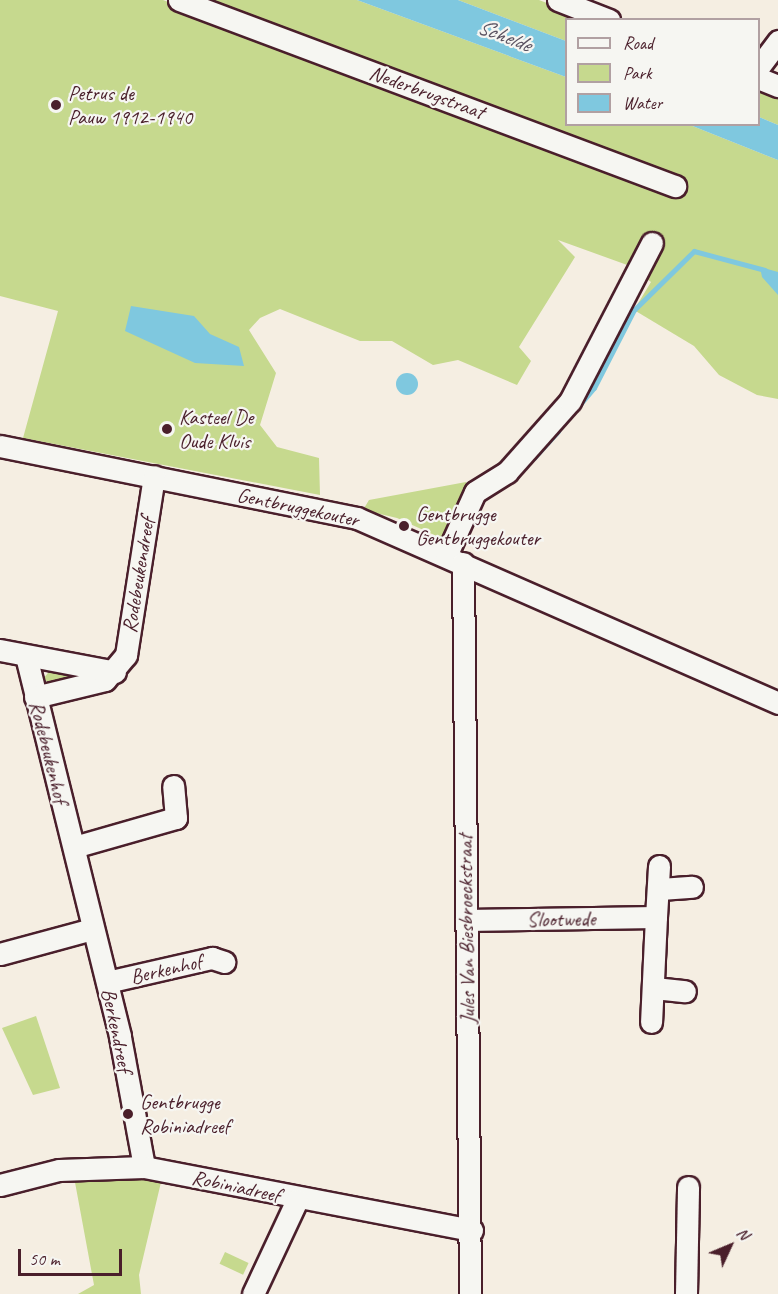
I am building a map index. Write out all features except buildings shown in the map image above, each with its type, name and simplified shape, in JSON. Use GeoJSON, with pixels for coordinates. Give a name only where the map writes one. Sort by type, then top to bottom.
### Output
{"type":"FeatureCollection","features":[{"type":"Feature","properties":{"kind":"street","name":"Nederbrugstraat"},"geometry":{"type":"LineString","coordinates":[[179,0],[675,186]]}},
{"type":"Feature","properties":{"kind":"street"},"geometry":{"type":"LineString","coordinates":[[558,0],[604,18]]}},
{"type":"Feature","properties":{"kind":"street"},"geometry":{"type":"LineString","coordinates":[[760,67],[778,41]]}},
{"type":"Feature","properties":{"kind":"street"},"geometry":{"type":"LineString","coordinates":[[760,78],[778,86]]}},
{"type":"Feature","properties":{"kind":"street","name":"Jules Van Biesbroeckstraat"},"geometry":{"type":"LineString","coordinates":[[470,1294],[472,1230],[466,920],[455,560],[476,492],[507,472],[570,401],[652,243]]}},
{"type":"Feature","properties":{"kind":"street","name":"Gentbruggekouter"},"geometry":{"type":"LineString","coordinates":[[0,446],[357,518],[778,703]]}},
{"type":"Feature","properties":{"kind":"street","name":"Rodebeukendreef"},"geometry":{"type":"LineString","coordinates":[[114,672],[126,655],[154,476]]}},
{"type":"Feature","properties":{"kind":"street"},"geometry":{"type":"LineString","coordinates":[[0,650],[114,672]]}},
{"type":"Feature","properties":{"kind":"street","name":"Rodebeukenhof"},"geometry":{"type":"LineString","coordinates":[[26,656],[92,929]]}},
{"type":"Feature","properties":{"kind":"street"},"geometry":{"type":"LineString","coordinates":[[35,697],[105,680],[114,672]]}},
{"type":"Feature","properties":{"kind":"street"},"geometry":{"type":"LineString","coordinates":[[74,847],[176,818],[173,786]]}},
{"type":"Feature","properties":{"kind":"street"},"geometry":{"type":"LineString","coordinates":[[651,1022],[660,866]]}},
{"type":"Feature","properties":{"kind":"street"},"geometry":{"type":"LineString","coordinates":[[660,889],[692,887]]}},
{"type":"Feature","properties":{"kind":"street","name":"Slootwede"},"geometry":{"type":"LineString","coordinates":[[466,920],[656,917]]}},
{"type":"Feature","properties":{"kind":"street"},"geometry":{"type":"LineString","coordinates":[[0,954],[92,929]]}},
{"type":"Feature","properties":{"kind":"street","name":"Berkendreef"},"geometry":{"type":"LineString","coordinates":[[92,929],[107,982],[144,1167]]}},
{"type":"Feature","properties":{"kind":"street","name":"Berkenhof"},"geometry":{"type":"LineString","coordinates":[[107,982],[212,958],[224,962]]}},
{"type":"Feature","properties":{"kind":"street"},"geometry":{"type":"LineString","coordinates":[[654,988],[685,991]]}},
{"type":"Feature","properties":{"kind":"street","name":"Robiniadreef"},"geometry":{"type":"LineString","coordinates":[[0,1185],[59,1170],[144,1167],[297,1200],[472,1230]]}},
{"type":"Feature","properties":{"kind":"street"},"geometry":{"type":"LineString","coordinates":[[686,1294],[688,1187]]}},
{"type":"Feature","properties":{"kind":"street"},"geometry":{"type":"LineString","coordinates":[[253,1294],[297,1200]]}},
{"type":"Feature","properties":{"kind":"green space"},"geometry":{"type":"Polygon","coordinates":[[[0,0],[163,0],[662,186],[680,176],[211,0],[357,0],[565,77],[565,126],[693,126],[778,160],[778,399],[757,395],[719,375],[694,346],[634,310],[651,282],[630,266],[558,240],[575,257],[519,347],[531,361],[517,385],[458,360],[433,365],[392,341],[360,341],[280,309],[260,318],[249,330],[276,373],[260,425],[277,447],[319,458],[320,495],[23,438],[58,311],[0,296],[0,0]]]}},
{"type":"Feature","properties":{"kind":"green space"},"geometry":{"type":"Polygon","coordinates":[[[458,0],[539,0],[586,18],[565,18],[565,41],[458,0]]]}},
{"type":"Feature","properties":{"kind":"green space"},"geometry":{"type":"Polygon","coordinates":[[[760,89],[778,96],[778,125],[760,117],[760,89]]]}},
{"type":"Feature","properties":{"kind":"green space"},"geometry":{"type":"Polygon","coordinates":[[[466,482],[471,491],[443,539],[397,518],[363,510],[369,500],[466,482]]]}},
{"type":"Feature","properties":{"kind":"green space"},"geometry":{"type":"Polygon","coordinates":[[[51,669],[90,675],[50,685],[44,678],[51,669]]]}},
{"type":"Feature","properties":{"kind":"green space"},"geometry":{"type":"Polygon","coordinates":[[[36,1016],[60,1088],[33,1095],[2,1028],[36,1016]]]}},
{"type":"Feature","properties":{"kind":"green space"},"geometry":{"type":"Polygon","coordinates":[[[113,1174],[162,1178],[139,1275],[141,1294],[78,1294],[94,1285],[74,1177],[113,1174]]]}},
{"type":"Feature","properties":{"kind":"green space"},"geometry":{"type":"Polygon","coordinates":[[[225,1252],[249,1263],[243,1275],[220,1264],[225,1252]]]}},
{"type":"Feature","properties":{"kind":"water","name":"Schelde"},"geometry":{"type":"Polygon","coordinates":[[[357,0],[458,0],[565,41],[565,77],[357,0]]]}},
{"type":"Feature","properties":{"kind":"water"},"geometry":{"type":"Polygon","coordinates":[[[760,117],[778,125],[778,160],[693,126],[760,126],[760,117]]]}},
{"type":"Feature","properties":{"kind":"water"},"geometry":{"type":"Polygon","coordinates":[[[760,267],[778,272],[778,295],[762,277],[760,267]]]}},
{"type":"Feature","properties":{"kind":"water"},"geometry":{"type":"Polygon","coordinates":[[[131,306],[194,316],[210,334],[239,347],[244,366],[195,363],[125,331],[131,306]]]}},
{"type":"Feature","properties":{"kind":"water"},"geometry":{"type":"Polygon","coordinates":[[[407,373],[415,376],[418,384],[415,392],[407,395],[399,392],[396,384],[399,376],[407,373]]]}},
{"type":"Feature","properties":{"kind":"waterway"},"geometry":{"type":"LineString","coordinates":[[577,408],[594,388],[634,310],[694,251],[765,270]]}},
{"type":"Feature","properties":{"kind":"waterway"},"geometry":{"type":"LineString","coordinates":[[534,458],[558,431]]}},
{"type":"Feature","properties":{"kind":"place","name":"Petrus de Pauw 1912-1940"},"geometry":{"type":"Point","coordinates":[56,105]}},
{"type":"Feature","properties":{"kind":"place","name":"Kasteel De Oude Kluis"},"geometry":{"type":"Point","coordinates":[167,429]}},
{"type":"Feature","properties":{"kind":"place","name":"Gentbrugge Gentbruggekouter"},"geometry":{"type":"Point","coordinates":[404,526]}},
{"type":"Feature","properties":{"kind":"place","name":"Gentbrugge Robiniadreef"},"geometry":{"type":"Point","coordinates":[128,1114]}}]}
